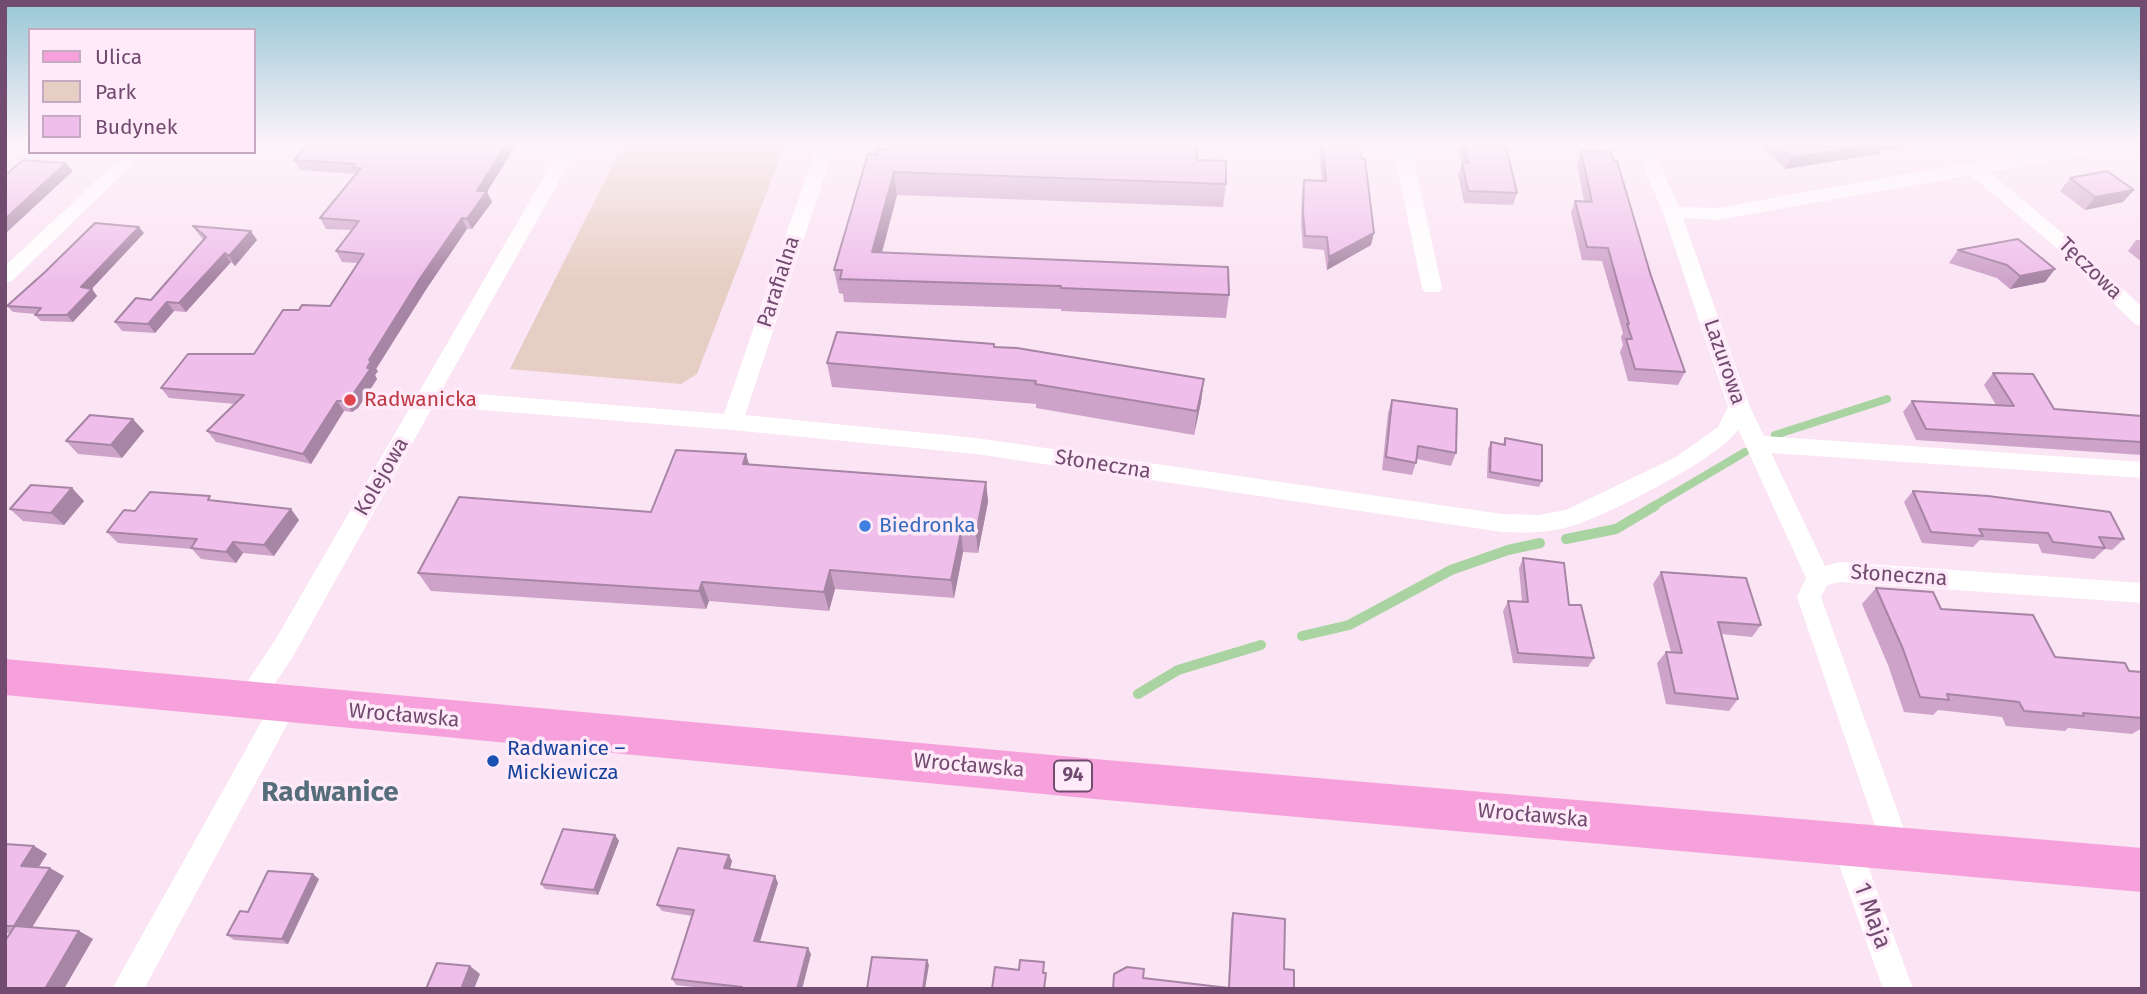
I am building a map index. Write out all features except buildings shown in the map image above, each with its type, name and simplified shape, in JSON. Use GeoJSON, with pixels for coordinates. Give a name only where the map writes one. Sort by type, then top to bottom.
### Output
{"type":"FeatureCollection","features":[{"type":"Feature","properties":{"kind":"main road","name":"Wrocławska"},"geometry":{"type":"LineString","coordinates":[[5,677],[523,727],[2142,870]]}},
{"type":"Feature","properties":{"kind":"street"},"geometry":{"type":"LineString","coordinates":[[5,277],[99,188]]}},
{"type":"Feature","properties":{"kind":"street","name":"Kolejowa"},"geometry":{"type":"LineString","coordinates":[[127,989],[268,701],[283,650],[547,188]]}},
{"type":"Feature","properties":{"kind":"street","name":"Parafialna"},"geometry":{"type":"LineString","coordinates":[[732,422],[811,188]]}},
{"type":"Feature","properties":{"kind":"street"},"geometry":{"type":"LineString","coordinates":[[1411,188],[1432,288]]}},
{"type":"Feature","properties":{"kind":"street","name":"Lazurowa"},"geometry":{"type":"LineString","coordinates":[[1661,188],[1672,212],[1739,407],[1818,578]]}},
{"type":"Feature","properties":{"kind":"street"},"geometry":{"type":"LineString","coordinates":[[1672,212],[1717,214],[1856,188]]}},
{"type":"Feature","properties":{"kind":"street","name":"Tęczowa"},"geometry":{"type":"LineString","coordinates":[[2000,188],[2059,238],[2142,319]]}},
{"type":"Feature","properties":{"kind":"street","name":"Słoneczna"},"geometry":{"type":"LineString","coordinates":[[428,398],[732,422],[976,446],[1502,523],[1539,524],[1570,518],[1684,463],[1726,432],[1739,407]]}},
{"type":"Feature","properties":{"kind":"street"},"geometry":{"type":"LineString","coordinates":[[1755,444],[2142,470]]}},
{"type":"Feature","properties":{"kind":"street","name":"Słoneczna"},"geometry":{"type":"LineString","coordinates":[[1818,578],[1840,572],[2142,593]]}},
{"type":"Feature","properties":{"kind":"street"},"geometry":{"type":"LineString","coordinates":[[1818,578],[1809,597],[1897,849]]}},
{"type":"Feature","properties":{"kind":"street","name":"1 Maja"},"geometry":{"type":"LineString","coordinates":[[1845,842],[1898,989]]}},
{"type":"Feature","properties":{"kind":"green space"},"geometry":{"type":"Polygon","coordinates":[[[601,188],[768,188],[697,374],[681,384],[510,369],[601,188]]]}},
{"type":"Feature","properties":{"kind":"waterway"},"geometry":{"type":"LineString","coordinates":[[1775,435],[1887,399]]}},
{"type":"Feature","properties":{"kind":"waterway"},"geometry":{"type":"LineString","coordinates":[[1652,507],[1745,452]]}},
{"type":"Feature","properties":{"kind":"waterway"},"geometry":{"type":"LineString","coordinates":[[1566,539],[1616,529],[1655,506]]}},
{"type":"Feature","properties":{"kind":"waterway"},"geometry":{"type":"LineString","coordinates":[[1302,636],[1349,625],[1451,570],[1508,550],[1540,543]]}},
{"type":"Feature","properties":{"kind":"waterway"},"geometry":{"type":"LineString","coordinates":[[1138,694],[1178,670],[1261,645]]}},
{"type":"Feature","properties":{"kind":"place","name":"Radwanicka"},"geometry":{"type":"Point","coordinates":[350,400]}},
{"type":"Feature","properties":{"kind":"place","name":"Biedronka"},"geometry":{"type":"Point","coordinates":[865,526]}},
{"type":"Feature","properties":{"kind":"place","name":"Radwanice – Mickiewicza"},"geometry":{"type":"Point","coordinates":[493,761]}},
{"type":"Feature","properties":{"kind":"district","name":"Radwanice"},"geometry":{"type":"Point","coordinates":[330,793]}}]}
